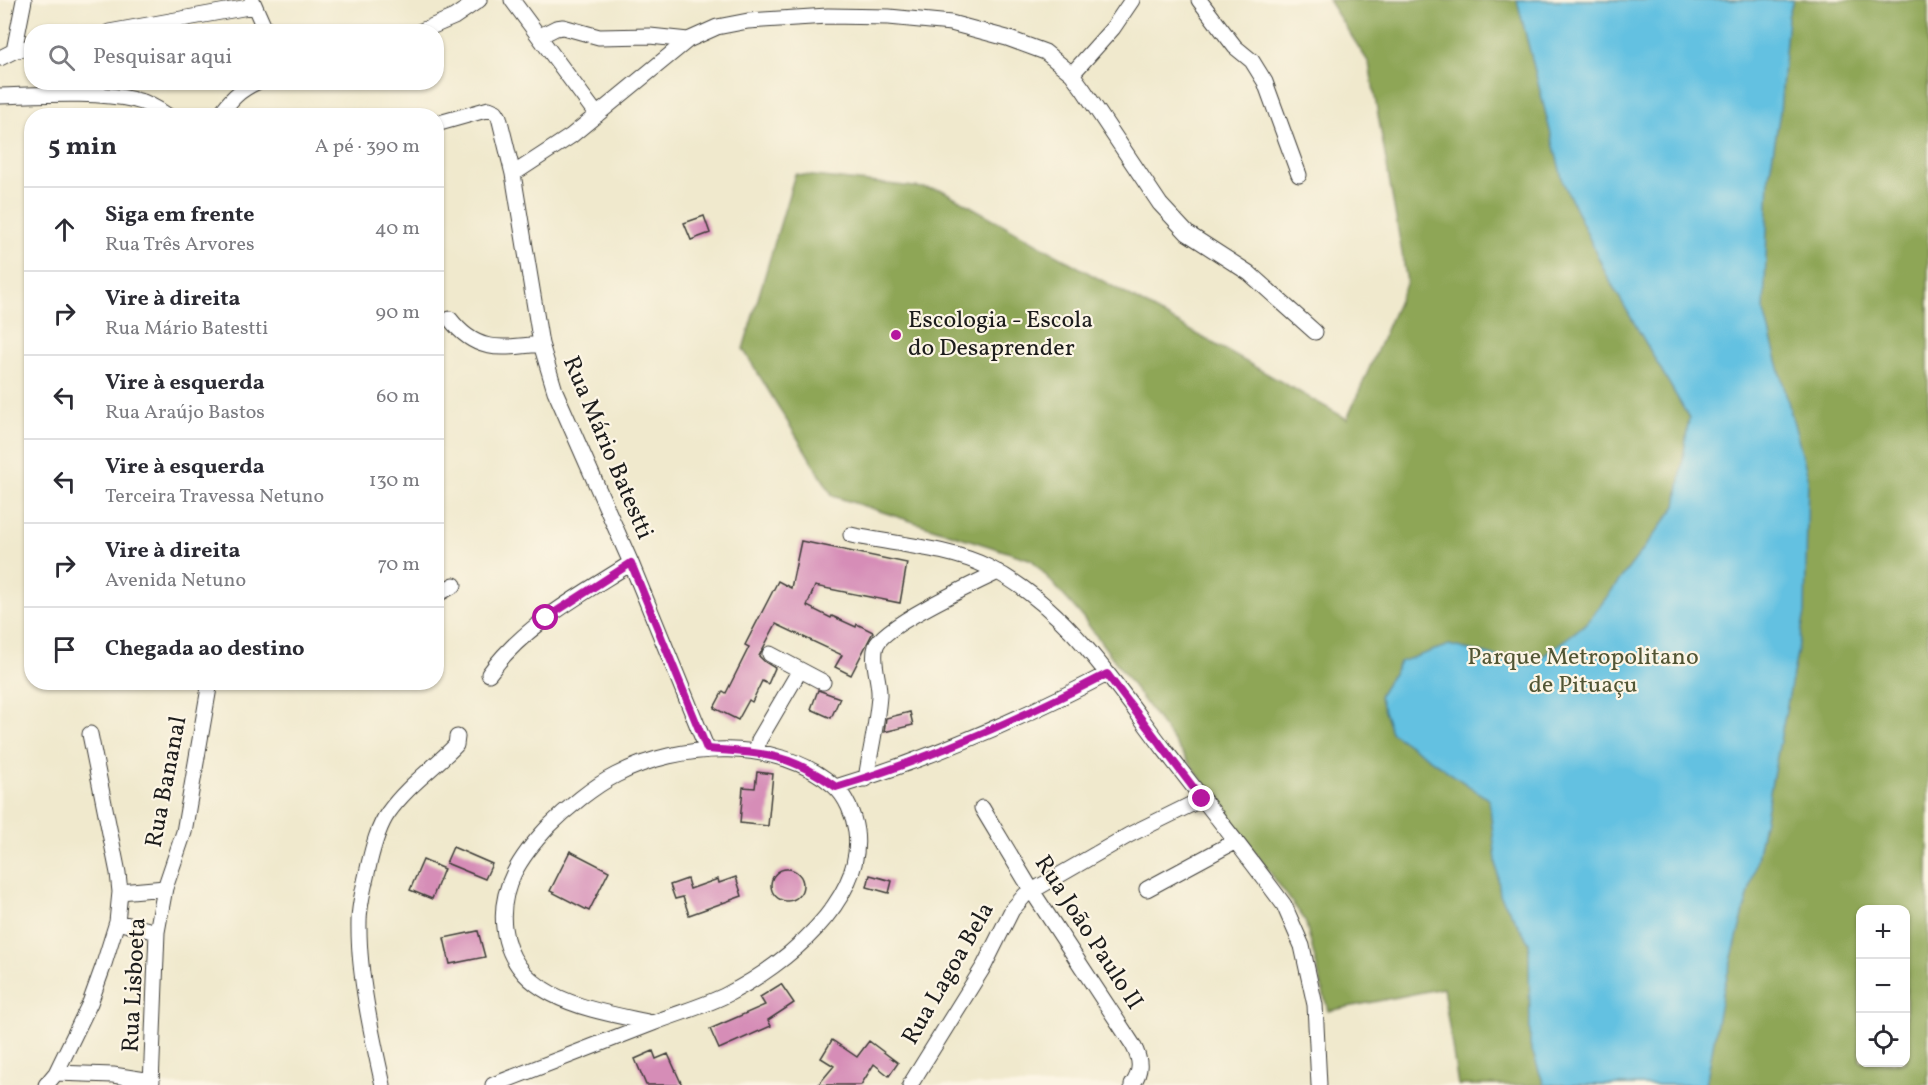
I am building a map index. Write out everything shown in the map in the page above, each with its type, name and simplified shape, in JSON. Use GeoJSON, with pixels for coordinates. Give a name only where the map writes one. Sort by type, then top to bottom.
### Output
{"type":"FeatureCollection","features":[{"type":"Feature","properties":{"kind":"street"},"geometry":{"type":"LineString","coordinates":[[7,54],[24,0]]}},
{"type":"Feature","properties":{"kind":"street"},"geometry":{"type":"LineString","coordinates":[[438,24],[454,17],[479,0]]}},
{"type":"Feature","properties":{"kind":"street"},"geometry":{"type":"LineString","coordinates":[[512,0],[597,115]]}},
{"type":"Feature","properties":{"kind":"street"},"geometry":{"type":"LineString","coordinates":[[1072,74],[1113,28],[1132,0]]}},
{"type":"Feature","properties":{"kind":"street"},"geometry":{"type":"LineString","coordinates":[[1199,0],[1235,47],[1258,69],[1265,82],[1299,175]]}},
{"type":"Feature","properties":{"kind":"street"},"geometry":{"type":"LineString","coordinates":[[149,24],[253,3],[262,24]]}},
{"type":"Feature","properties":{"kind":"street"},"geometry":{"type":"LineString","coordinates":[[513,174],[554,148],[688,40],[717,27],[758,20],[828,16],[916,18],[951,23],[1029,45],[1057,60],[1072,74],[1173,220],[1187,233],[1249,273],[1315,332]]}},
{"type":"Feature","properties":{"kind":"street"},"geometry":{"type":"LineString","coordinates":[[540,36],[563,27],[599,38],[650,36],[688,40]]}},
{"type":"Feature","properties":{"kind":"street"},"geometry":{"type":"LineString","coordinates":[[7,54],[24,50]]}},
{"type":"Feature","properties":{"kind":"street"},"geometry":{"type":"LineString","coordinates":[[225,108],[234,95],[242,90]]}},
{"type":"Feature","properties":{"kind":"street"},"geometry":{"type":"LineString","coordinates":[[0,96],[43,94],[123,98],[144,103],[153,108]]}},
{"type":"Feature","properties":{"kind":"street","name":"Rua Mário Batestti"},"geometry":{"type":"LineString","coordinates":[[444,122],[489,109],[500,117],[513,174],[541,344],[555,391],[631,563],[707,749]]}},
{"type":"Feature","properties":{"kind":"street"},"geometry":{"type":"LineString","coordinates":[[450,319],[460,332],[483,346],[501,348],[541,344]]}},
{"type":"Feature","properties":{"kind":"street"},"geometry":{"type":"LineString","coordinates":[[851,536],[971,560],[998,572],[1019,585],[1054,614],[1079,640],[1284,905],[1302,946],[1315,1005],[1319,1085]]}},
{"type":"Feature","properties":{"kind":"street"},"geometry":{"type":"LineString","coordinates":[[489,674],[507,652],[546,618],[631,563]]}},
{"type":"Feature","properties":{"kind":"street"},"geometry":{"type":"LineString","coordinates":[[866,778],[879,695],[876,647],[880,639],[942,600],[998,572]]}},
{"type":"Feature","properties":{"kind":"street"},"geometry":{"type":"LineString","coordinates":[[444,591],[454,585]]}},
{"type":"Feature","properties":{"kind":"street"},"geometry":{"type":"LineString","coordinates":[[770,654],[823,682]]}},
{"type":"Feature","properties":{"kind":"street"},"geometry":{"type":"LineString","coordinates":[[756,752],[759,740],[800,670]]}},
{"type":"Feature","properties":{"kind":"street"},"geometry":{"type":"LineString","coordinates":[[836,787],[866,778],[982,732],[1107,674]]}},
{"type":"Feature","properties":{"kind":"street","name":"Rua Bananal"},"geometry":{"type":"LineString","coordinates":[[165,888],[184,832],[209,690]]}},
{"type":"Feature","properties":{"kind":"street"},"geometry":{"type":"LineString","coordinates":[[46,1085],[56,1073],[90,1003],[117,922],[120,892],[116,861],[90,734]]}},
{"type":"Feature","properties":{"kind":"street"},"geometry":{"type":"LineString","coordinates":[[383,1085],[373,1041],[359,939],[359,920],[367,875],[374,844],[387,814],[406,791],[456,745],[457,738]]}},
{"type":"Feature","properties":{"kind":"street"},"geometry":{"type":"LineString","coordinates":[[493,1085],[728,994],[792,952],[822,922],[840,898],[855,861],[857,840],[855,820],[836,787],[816,772],[798,763],[756,752],[707,749],[682,752],[649,762],[616,775],[559,816],[530,846],[516,866],[505,894],[504,927],[510,951],[523,972],[538,987],[558,998],[579,1006],[652,1023]]}},
{"type":"Feature","properties":{"kind":"street","name":"Rua Lagoa Bela"},"geometry":{"type":"LineString","coordinates":[[910,1085],[984,966],[1012,910],[1025,895],[1129,835],[1202,799]]}},
{"type":"Feature","properties":{"kind":"street","name":"Rua João Paulo II"},"geometry":{"type":"LineString","coordinates":[[982,808],[1032,891],[1138,1054],[1140,1067],[1132,1085]]}},
{"type":"Feature","properties":{"kind":"street"},"geometry":{"type":"LineString","coordinates":[[1147,889],[1236,841]]}},
{"type":"Feature","properties":{"kind":"street"},"geometry":{"type":"LineString","coordinates":[[120,892],[165,888]]}},
{"type":"Feature","properties":{"kind":"street","name":"Rua Lisboeta"},"geometry":{"type":"LineString","coordinates":[[151,1083],[157,933],[165,888]]}},
{"type":"Feature","properties":{"kind":"street"},"geometry":{"type":"LineString","coordinates":[[117,922],[157,933]]}},
{"type":"Feature","properties":{"kind":"street"},"geometry":{"type":"LineString","coordinates":[[56,1073],[113,1075],[151,1083]]}},
{"type":"Feature","properties":{"kind":"green space","name":"Parque Metropolitano de Pituaçu"},"geometry":{"type":"Polygon","coordinates":[[[1328,0],[1928,0],[1928,1085],[1458,1085],[1443,988],[1328,1011],[1305,920],[1081,615],[1032,560],[833,496],[743,349],[795,174],[942,190],[1347,419],[1407,282],[1369,63],[1328,0]]]}},
{"type":"Feature","properties":{"kind":"water"},"geometry":{"type":"Polygon","coordinates":[[[1517,0],[1793,0],[1788,17],[1780,112],[1769,177],[1764,312],[1808,476],[1805,613],[1755,869],[1722,996],[1706,1085],[1544,1085],[1530,1045],[1529,943],[1500,895],[1489,800],[1391,732],[1379,696],[1400,662],[1449,645],[1531,665],[1587,623],[1676,506],[1689,418],[1607,276],[1563,182],[1517,0]]]}},
{"type":"Feature","properties":{"kind":"building"},"geometry":{"type":"Polygon","coordinates":[[[704,216],[710,233],[691,240],[684,223],[704,216]]]}},
{"type":"Feature","properties":{"kind":"building"},"geometry":{"type":"Polygon","coordinates":[[[801,541],[907,563],[900,603],[815,586],[807,606],[831,618],[832,616],[856,627],[857,624],[873,632],[851,675],[835,667],[842,655],[776,624],[759,656],[775,668],[768,684],[762,681],[752,702],[749,700],[738,720],[714,708],[723,691],[726,693],[749,647],[745,645],[778,581],[791,588],[801,541]]]}},
{"type":"Feature","properties":{"kind":"building"},"geometry":{"type":"Polygon","coordinates":[[[818,690],[840,698],[831,718],[811,709],[818,690]]]}},
{"type":"Feature","properties":{"kind":"building"},"geometry":{"type":"Polygon","coordinates":[[[910,712],[913,725],[884,732],[886,718],[910,712]]]}},
{"type":"Feature","properties":{"kind":"building"},"geometry":{"type":"Polygon","coordinates":[[[757,772],[773,774],[768,826],[740,823],[743,787],[755,788],[757,772]]]}},
{"type":"Feature","properties":{"kind":"building"},"geometry":{"type":"Polygon","coordinates":[[[453,847],[492,864],[485,879],[446,863],[453,847]]]}},
{"type":"Feature","properties":{"kind":"building"},"geometry":{"type":"Polygon","coordinates":[[[570,851],[609,871],[589,911],[550,891],[570,851]]]}},
{"type":"Feature","properties":{"kind":"building"},"geometry":{"type":"Polygon","coordinates":[[[423,860],[444,869],[432,899],[410,890],[423,860]]]}},
{"type":"Feature","properties":{"kind":"building"},"geometry":{"type":"Polygon","coordinates":[[[787,869],[798,874],[803,885],[798,896],[787,901],[776,896],[771,885],[776,874],[787,869]]]}},
{"type":"Feature","properties":{"kind":"building"},"geometry":{"type":"Polygon","coordinates":[[[870,875],[892,881],[889,893],[867,887],[870,875]]]}},
{"type":"Feature","properties":{"kind":"building"},"geometry":{"type":"Polygon","coordinates":[[[736,877],[742,896],[689,915],[683,897],[675,899],[670,885],[687,879],[690,889],[718,879],[719,883],[736,877]]]}},
{"type":"Feature","properties":{"kind":"building"},"geometry":{"type":"Polygon","coordinates":[[[478,931],[485,957],[450,964],[444,938],[478,931]]]}},
{"type":"Feature","properties":{"kind":"building"},"geometry":{"type":"Polygon","coordinates":[[[781,984],[794,1003],[768,1020],[771,1026],[719,1049],[710,1029],[765,1005],[760,997],[781,984]]]}},
{"type":"Feature","properties":{"kind":"building"},"geometry":{"type":"Polygon","coordinates":[[[832,1040],[857,1057],[869,1041],[898,1063],[889,1076],[874,1064],[861,1085],[818,1085],[834,1066],[821,1058],[832,1040]]]}},
{"type":"Feature","properties":{"kind":"building"},"geometry":{"type":"Polygon","coordinates":[[[653,1051],[656,1059],[668,1054],[682,1085],[646,1085],[635,1059],[653,1051]]]}},
{"type":"Feature","properties":{"kind":"place","name":"Escologia - Escola do Desaprender"},"geometry":{"type":"Point","coordinates":[896,335]}},
{"type":"Feature","properties":{"kind":"route"},"geometry":{"type":"LineString","coordinates":[[546,618],[631,563],[707,749],[756,752],[775,756],[798,763],[816,772],[836,787],[943,749],[1034,710],[1107,674],[1202,799]]}}]}
